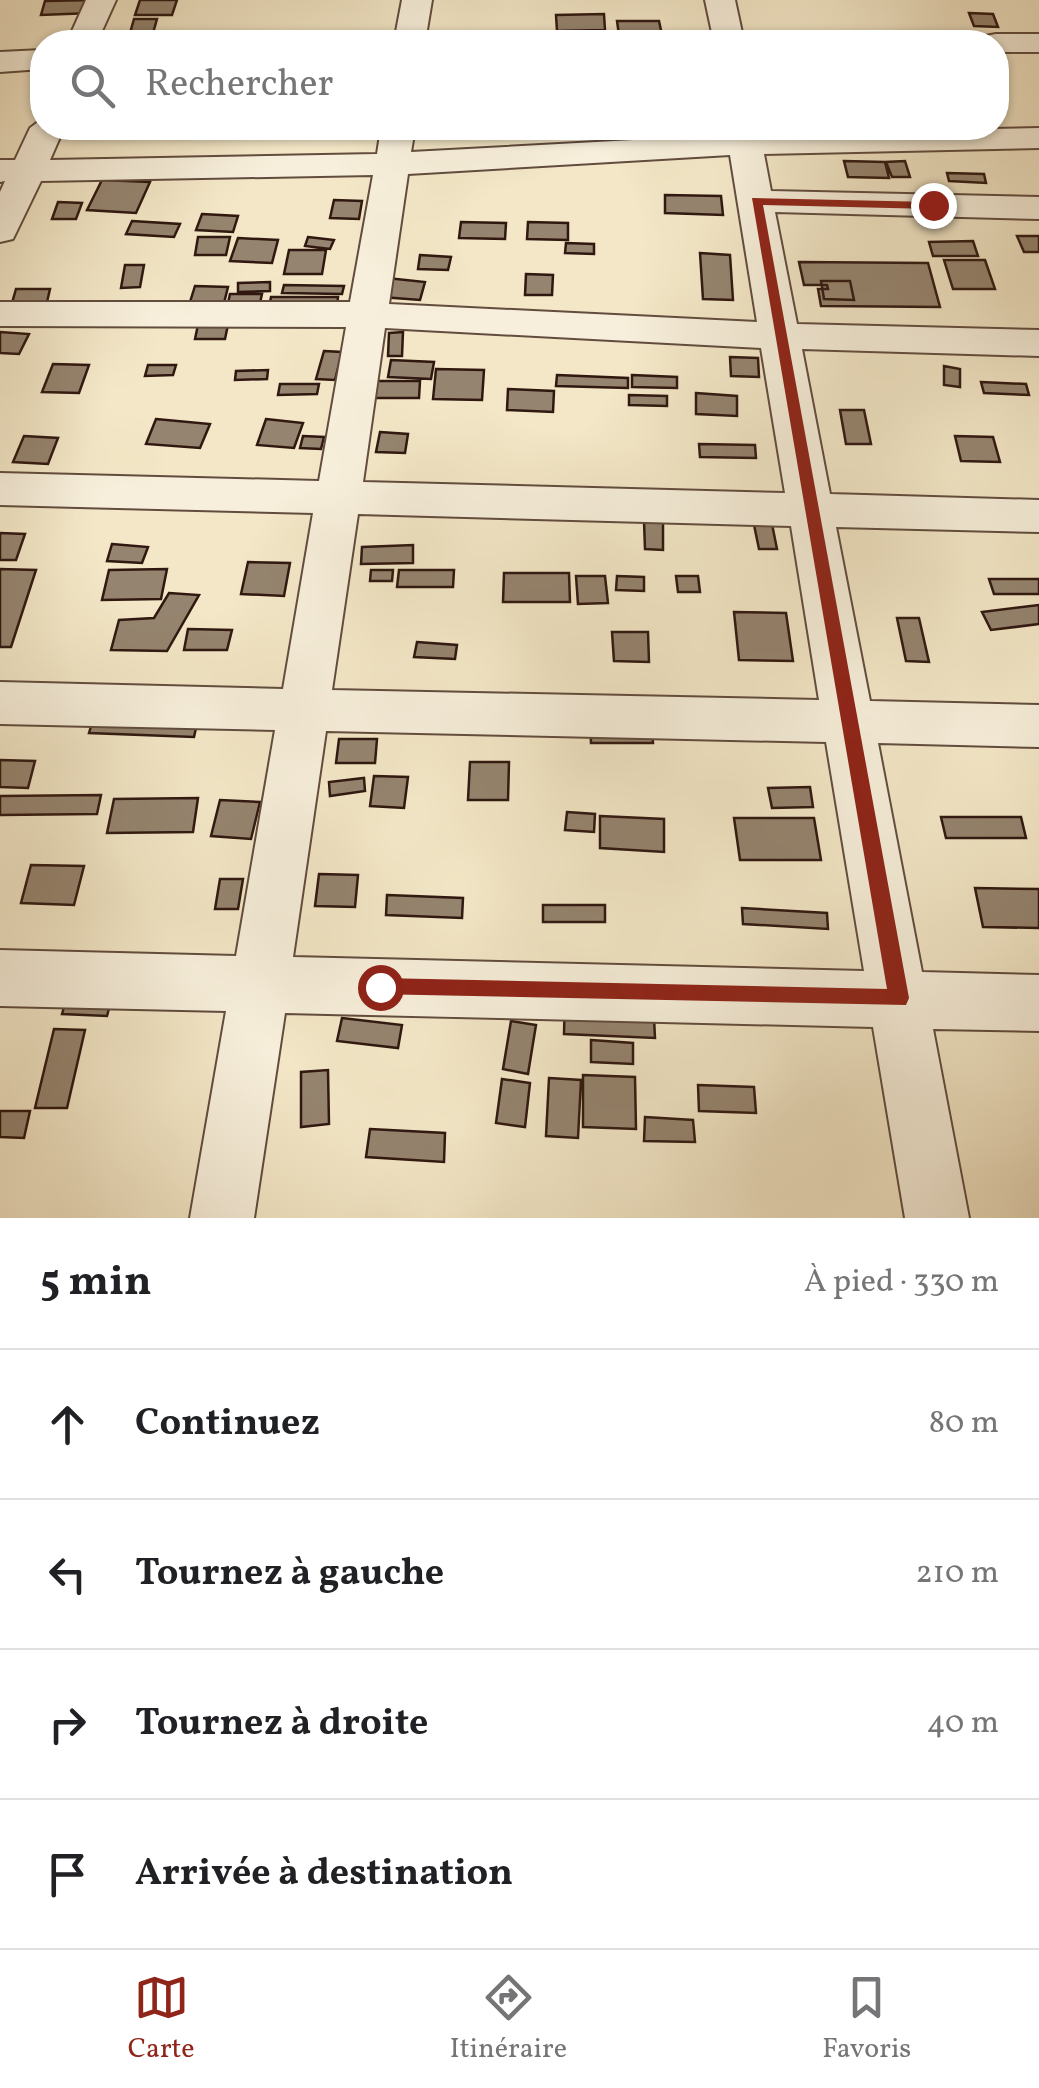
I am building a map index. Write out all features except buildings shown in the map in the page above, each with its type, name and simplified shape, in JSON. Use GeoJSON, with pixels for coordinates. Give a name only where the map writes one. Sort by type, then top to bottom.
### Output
{"type":"FeatureCollection","features":[{"type":"Feature","properties":{"kind":"street"},"geometry":{"type":"LineString","coordinates":[[87,30],[101,0]]}},
{"type":"Feature","properties":{"kind":"street"},"geometry":{"type":"LineString","coordinates":[[412,30],[417,0]]}},
{"type":"Feature","properties":{"kind":"street"},"geometry":{"type":"LineString","coordinates":[[720,0],[726,30]]}},
{"type":"Feature","properties":{"kind":"street"},"geometry":{"type":"LineString","coordinates":[[1009,43],[1039,42]]}},
{"type":"Feature","properties":{"kind":"street"},"geometry":{"type":"LineString","coordinates":[[0,62],[30,61]]}},
{"type":"Feature","properties":{"kind":"street"},"geometry":{"type":"LineString","coordinates":[[1009,138],[1039,138]]}},
{"type":"Feature","properties":{"kind":"street"},"geometry":{"type":"LineString","coordinates":[[0,231],[14,171],[38,140]]}},
{"type":"Feature","properties":{"kind":"street"},"geometry":{"type":"LineString","coordinates":[[14,171],[395,146],[604,140]]}},
{"type":"Feature","properties":{"kind":"street"},"geometry":{"type":"LineString","coordinates":[[745,140],[937,1218]]}},
{"type":"Feature","properties":{"kind":"street"},"geometry":{"type":"LineString","coordinates":[[222,1218],[395,146]]}},
{"type":"Feature","properties":{"kind":"street"},"geometry":{"type":"LineString","coordinates":[[756,201],[1039,208]]}},
{"type":"Feature","properties":{"kind":"street"},"geometry":{"type":"LineString","coordinates":[[0,314],[367,315],[780,336],[1039,343]]}},
{"type":"Feature","properties":{"kind":"street"},"geometry":{"type":"LineString","coordinates":[[0,489],[1039,516]]}},
{"type":"Feature","properties":{"kind":"street"},"geometry":{"type":"LineString","coordinates":[[0,702],[1039,726]]}},
{"type":"Feature","properties":{"kind":"street"},"geometry":{"type":"LineString","coordinates":[[0,978],[1039,1003]]}},
{"type":"Feature","properties":{"kind":"route"},"geometry":{"type":"LineString","coordinates":[[380,987],[898,998],[756,201],[933,205]]}}]}
